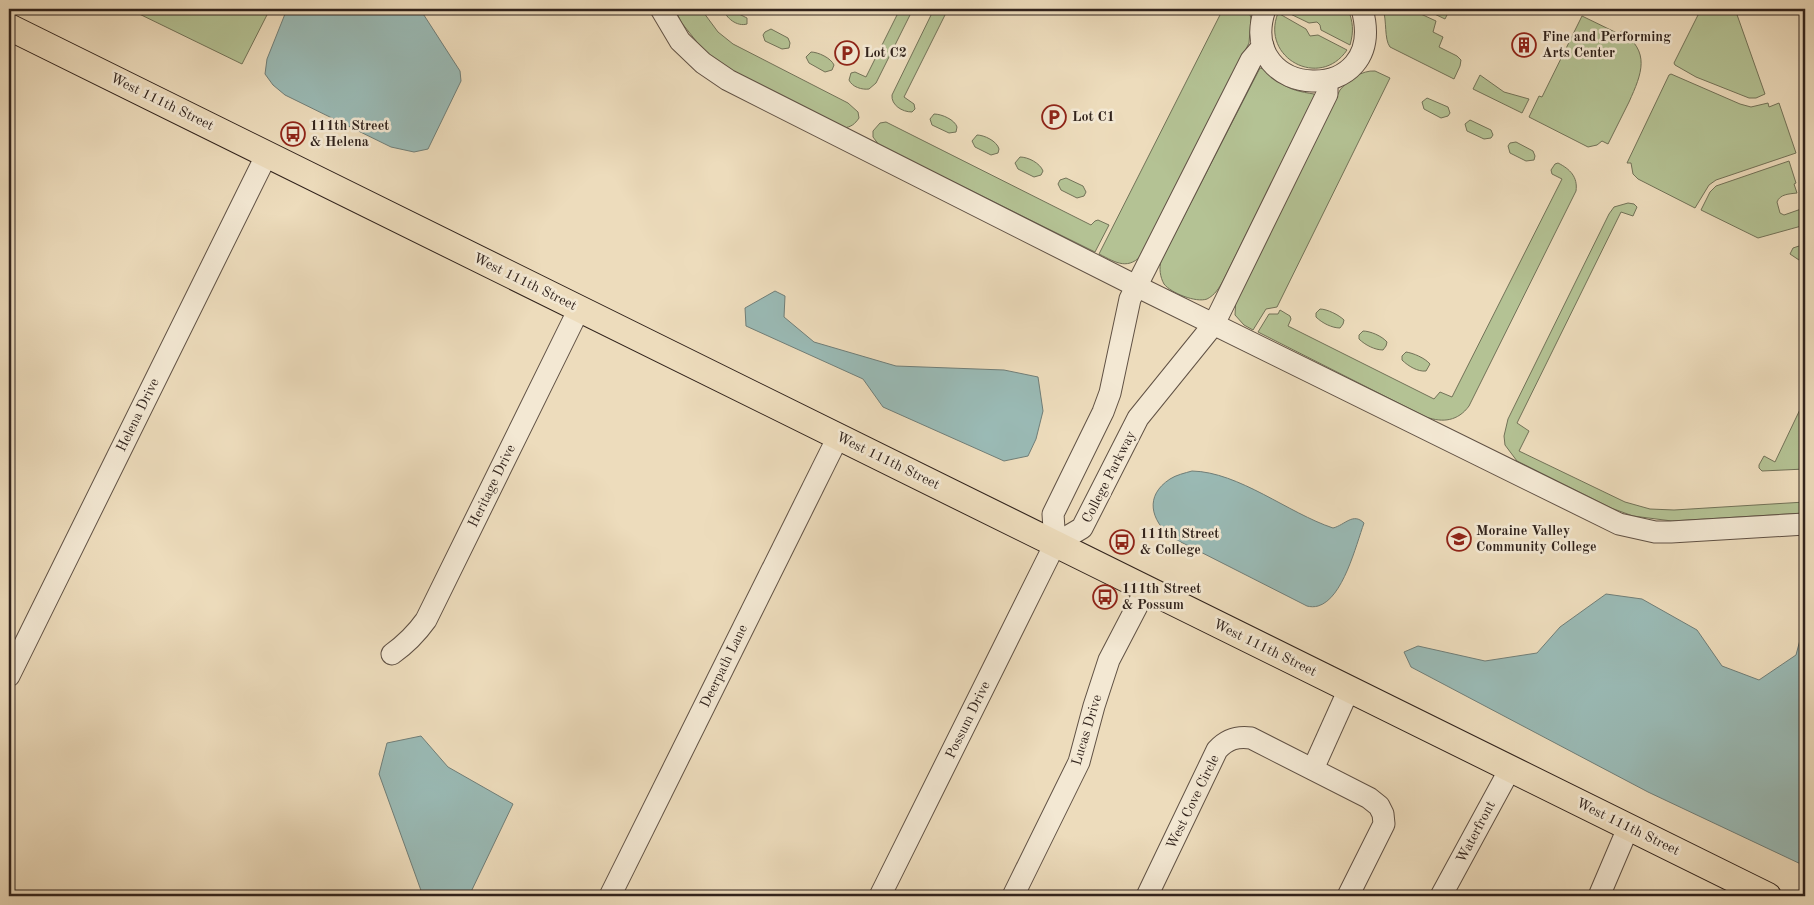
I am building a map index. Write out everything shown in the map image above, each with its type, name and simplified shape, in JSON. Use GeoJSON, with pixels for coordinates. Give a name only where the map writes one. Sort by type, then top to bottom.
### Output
{"type":"FeatureCollection","features":[{"type":"Feature","properties":{"kind":"main road","name":"West 111th Street"},"geometry":{"type":"LineString","coordinates":[[9,27],[1768,896]]}},
{"type":"Feature","properties":{"kind":"street"},"geometry":{"type":"LineString","coordinates":[[661,9],[680,41],[703,63],[728,80],[1136,286],[1619,524],[1655,532],[1805,524]]}},
{"type":"Feature","properties":{"kind":"street"},"geometry":{"type":"LineString","coordinates":[[1265,9],[1261,20],[1260,33],[1263,46],[1270,60],[1281,72],[1295,79],[1311,82],[1326,81],[1340,75],[1351,67],[1360,55],[1364,45],[1366,27],[1362,9]]}},
{"type":"Feature","properties":{"kind":"street"},"geometry":{"type":"LineString","coordinates":[[1055,544],[1053,514],[1103,412],[1110,393],[1130,299],[1251,60],[1263,46]]}},
{"type":"Feature","properties":{"kind":"street","name":"College Parkway"},"geometry":{"type":"LineString","coordinates":[[1055,544],[1082,528],[1138,418],[1214,324],[1327,94],[1326,81]]}},
{"type":"Feature","properties":{"kind":"street","name":"Helena Drive"},"geometry":{"type":"LineString","coordinates":[[9,676],[267,154]]}},
{"type":"Feature","properties":{"kind":"street","name":"Heritage Drive"},"geometry":{"type":"LineString","coordinates":[[392,654],[417,633],[426,620],[579,309]]}},
{"type":"Feature","properties":{"kind":"street","name":"Deerpath Lane"},"geometry":{"type":"LineString","coordinates":[[610,896],[838,437]]}},
{"type":"Feature","properties":{"kind":"street","name":"Possum Drive"},"geometry":{"type":"LineString","coordinates":[[880,896],[1055,544]]}},
{"type":"Feature","properties":{"kind":"street","name":"Lucas Drive"},"geometry":{"type":"LineString","coordinates":[[1012,896],[1080,762],[1094,706],[1109,660],[1146,589]]}},
{"type":"Feature","properties":{"kind":"street"},"geometry":{"type":"LineString","coordinates":[[1313,769],[1349,689]]}},
{"type":"Feature","properties":{"kind":"street","name":"West Cove Circle"},"geometry":{"type":"LineString","coordinates":[[1147,896],[1213,759],[1223,744],[1241,737],[1251,738],[1369,798],[1379,806],[1383,814],[1384,824],[1348,896]]}},
{"type":"Feature","properties":{"kind":"street","name":"Waterfront"},"geometry":{"type":"LineString","coordinates":[[1441,896],[1510,769]]}},
{"type":"Feature","properties":{"kind":"street"},"geometry":{"type":"LineString","coordinates":[[1599,896],[1628,828]]}},
{"type":"Feature","properties":{"kind":"green space"},"geometry":{"type":"Polygon","coordinates":[[[129,9],[270,9],[242,64],[129,9]]]}},
{"type":"Feature","properties":{"kind":"green space"},"geometry":{"type":"Polygon","coordinates":[[[675,9],[701,9],[718,32],[733,44],[848,103],[858,112],[859,118],[853,125],[844,128],[735,73],[704,51],[681,22],[675,9]]]}},
{"type":"Feature","properties":{"kind":"green space"},"geometry":{"type":"Polygon","coordinates":[[[723,9],[738,9],[737,13],[747,18],[747,24],[743,25],[732,21],[723,9]]]}},
{"type":"Feature","properties":{"kind":"green space"},"geometry":{"type":"Polygon","coordinates":[[[900,9],[913,9],[876,83],[869,89],[855,86],[849,80],[851,73],[855,72],[866,77],[900,9]]]}},
{"type":"Feature","properties":{"kind":"green space"},"geometry":{"type":"Polygon","coordinates":[[[934,9],[948,9],[904,97],[914,104],[915,109],[912,112],[905,111],[895,105],[892,95],[934,9]]]}},
{"type":"Feature","properties":{"kind":"green space"},"geometry":{"type":"Polygon","coordinates":[[[1223,9],[1248,9],[1251,18],[1249,43],[1144,253],[1138,259],[1127,264],[1111,260],[1099,254],[1223,9]]]}},
{"type":"Feature","properties":{"kind":"green space"},"geometry":{"type":"Polygon","coordinates":[[[1280,9],[1348,9],[1352,27],[1350,45],[1321,30],[1317,22],[1309,23],[1280,9]]]}},
{"type":"Feature","properties":{"kind":"green space"},"geometry":{"type":"Polygon","coordinates":[[[1383,9],[1410,9],[1436,21],[1433,32],[1443,37],[1439,47],[1461,60],[1454,79],[1390,47],[1387,39],[1383,9]]]}},
{"type":"Feature","properties":{"kind":"green space"},"geometry":{"type":"Polygon","coordinates":[[[1424,9],[1450,9],[1445,19],[1424,9]]]}},
{"type":"Feature","properties":{"kind":"green space"},"geometry":{"type":"Polygon","coordinates":[[[1701,9],[1735,9],[1765,94],[1756,98],[1749,98],[1696,77],[1675,65],[1674,63],[1701,9]]]}},
{"type":"Feature","properties":{"kind":"green space"},"geometry":{"type":"Polygon","coordinates":[[[1278,13],[1306,29],[1310,36],[1318,35],[1347,50],[1336,62],[1322,67],[1309,68],[1296,63],[1285,55],[1277,43],[1275,29],[1278,13]]]}},
{"type":"Feature","properties":{"kind":"green space"},"geometry":{"type":"Polygon","coordinates":[[[1582,16],[1619,34],[1621,31],[1637,47],[1641,64],[1634,91],[1608,144],[1602,141],[1597,145],[1588,147],[1529,117],[1539,96],[1542,97],[1582,16]]]}},
{"type":"Feature","properties":{"kind":"green space"},"geometry":{"type":"Polygon","coordinates":[[[771,29],[788,38],[789,48],[782,49],[765,41],[763,35],[771,29]]]}},
{"type":"Feature","properties":{"kind":"green space"},"geometry":{"type":"Polygon","coordinates":[[[811,52],[821,54],[830,60],[834,65],[832,70],[825,72],[809,63],[806,57],[811,52]]]}},
{"type":"Feature","properties":{"kind":"green space"},"geometry":{"type":"Polygon","coordinates":[[[1260,68],[1287,87],[1314,94],[1315,96],[1223,281],[1215,293],[1207,299],[1197,300],[1172,291],[1164,284],[1160,272],[1161,261],[1260,68]]]}},
{"type":"Feature","properties":{"kind":"green space"},"geometry":{"type":"Polygon","coordinates":[[[1375,71],[1390,78],[1277,307],[1266,309],[1253,330],[1244,325],[1235,315],[1236,296],[1340,90],[1356,76],[1365,72],[1375,71]]]}},
{"type":"Feature","properties":{"kind":"green space"},"geometry":{"type":"Polygon","coordinates":[[[1671,74],[1751,107],[1768,103],[1769,107],[1779,103],[1796,153],[1716,180],[1709,185],[1695,208],[1638,179],[1633,174],[1631,163],[1627,163],[1671,74]]]}},
{"type":"Feature","properties":{"kind":"green space"},"geometry":{"type":"Polygon","coordinates":[[[1480,75],[1504,92],[1529,99],[1522,113],[1473,89],[1480,75]]]}},
{"type":"Feature","properties":{"kind":"green space"},"geometry":{"type":"Polygon","coordinates":[[[1427,98],[1448,107],[1450,113],[1448,116],[1441,118],[1424,109],[1422,102],[1427,98]]]}},
{"type":"Feature","properties":{"kind":"green space"},"geometry":{"type":"Polygon","coordinates":[[[934,114],[944,116],[954,122],[957,127],[956,132],[949,133],[932,125],[930,119],[934,114]]]}},
{"type":"Feature","properties":{"kind":"green space"},"geometry":{"type":"Polygon","coordinates":[[[1470,120],[1491,130],[1493,135],[1491,138],[1484,139],[1467,131],[1465,124],[1470,120]]]}},
{"type":"Feature","properties":{"kind":"green space"},"geometry":{"type":"Polygon","coordinates":[[[886,122],[1091,225],[1098,220],[1109,225],[1095,252],[879,145],[873,137],[873,131],[880,123],[886,122]]]}},
{"type":"Feature","properties":{"kind":"green space"},"geometry":{"type":"Polygon","coordinates":[[[977,135],[987,137],[993,141],[998,146],[998,153],[991,155],[975,147],[972,141],[977,135]]]}},
{"type":"Feature","properties":{"kind":"green space"},"geometry":{"type":"Polygon","coordinates":[[[1516,142],[1533,151],[1534,160],[1526,161],[1510,153],[1508,146],[1510,143],[1516,142]]]}},
{"type":"Feature","properties":{"kind":"green space"},"geometry":{"type":"Polygon","coordinates":[[[1020,157],[1037,163],[1043,171],[1041,175],[1034,177],[1018,169],[1015,163],[1020,157]]]}},
{"type":"Feature","properties":{"kind":"green space"},"geometry":{"type":"Polygon","coordinates":[[[1789,161],[1797,193],[1783,196],[1777,202],[1780,213],[1784,215],[1804,208],[1805,225],[1758,238],[1701,210],[1710,192],[1716,186],[1789,161]]]}},
{"type":"Feature","properties":{"kind":"green space"},"geometry":{"type":"Polygon","coordinates":[[[1558,163],[1572,174],[1576,182],[1576,191],[1469,406],[1455,418],[1438,420],[1426,417],[1258,332],[1269,314],[1278,314],[1280,310],[1290,316],[1291,319],[1288,326],[1434,399],[1440,392],[1452,397],[1562,179],[1552,174],[1551,170],[1558,163]]]}},
{"type":"Feature","properties":{"kind":"green space"},"geometry":{"type":"Polygon","coordinates":[[[1066,178],[1083,186],[1086,192],[1084,196],[1077,198],[1061,190],[1058,184],[1060,180],[1066,178]]]}},
{"type":"Feature","properties":{"kind":"green space"},"geometry":{"type":"Polygon","coordinates":[[[1628,203],[1634,204],[1637,207],[1633,216],[1621,212],[1517,423],[1529,431],[1519,451],[1625,502],[1650,509],[1674,510],[1805,502],[1805,513],[1672,521],[1633,516],[1611,508],[1517,461],[1505,445],[1504,436],[1508,419],[1609,214],[1614,207],[1628,203]]]}},
{"type":"Feature","properties":{"kind":"green space"},"geometry":{"type":"Polygon","coordinates":[[[1805,244],[1805,264],[1790,254],[1793,248],[1805,244]]]}},
{"type":"Feature","properties":{"kind":"green space"},"geometry":{"type":"Polygon","coordinates":[[[1320,309],[1333,313],[1344,320],[1340,328],[1327,325],[1316,317],[1316,313],[1320,309]]]}},
{"type":"Feature","properties":{"kind":"green space"},"geometry":{"type":"Polygon","coordinates":[[[1363,331],[1376,334],[1385,340],[1387,342],[1383,350],[1370,347],[1359,339],[1359,335],[1363,331]]]}},
{"type":"Feature","properties":{"kind":"green space"},"geometry":{"type":"Polygon","coordinates":[[[1406,352],[1419,356],[1428,362],[1430,364],[1426,371],[1413,368],[1402,360],[1402,356],[1406,352]]]}},
{"type":"Feature","properties":{"kind":"green space"},"geometry":{"type":"Polygon","coordinates":[[[1805,399],[1805,469],[1762,471],[1759,465],[1764,456],[1775,462],[1805,399]]]}},
{"type":"Feature","properties":{"kind":"water"},"geometry":{"type":"Polygon","coordinates":[[[287,9],[420,9],[460,71],[461,81],[428,149],[414,152],[391,147],[285,95],[273,85],[265,74],[267,59],[287,9]]]}},
{"type":"Feature","properties":{"kind":"water"},"geometry":{"type":"Polygon","coordinates":[[[775,291],[785,296],[784,317],[814,342],[896,366],[1004,370],[1038,377],[1043,411],[1036,439],[1028,456],[1004,461],[883,407],[863,379],[746,326],[745,308],[775,291]]]}},
{"type":"Feature","properties":{"kind":"water"},"geometry":{"type":"Polygon","coordinates":[[[1192,471],[1228,478],[1333,528],[1353,519],[1364,523],[1353,557],[1335,593],[1318,606],[1307,606],[1171,537],[1155,516],[1153,508],[1156,493],[1170,479],[1192,471]]]}},
{"type":"Feature","properties":{"kind":"water"},"geometry":{"type":"Polygon","coordinates":[[[1606,594],[1642,599],[1697,630],[1722,666],[1759,680],[1796,655],[1805,621],[1805,866],[1648,792],[1411,667],[1404,652],[1418,646],[1485,661],[1537,653],[1560,627],[1606,594]]]}},
{"type":"Feature","properties":{"kind":"water"},"geometry":{"type":"Polygon","coordinates":[[[421,736],[448,767],[513,804],[469,896],[423,896],[379,774],[387,743],[421,736]]]}},
{"type":"Feature","properties":{"kind":"place","name":"Fine and Performing Arts Center"},"geometry":{"type":"Point","coordinates":[1524,45]}},
{"type":"Feature","properties":{"kind":"place","name":"Lot C2"},"geometry":{"type":"Point","coordinates":[847,53]}},
{"type":"Feature","properties":{"kind":"place","name":"Lot C1"},"geometry":{"type":"Point","coordinates":[1054,117]}},
{"type":"Feature","properties":{"kind":"place","name":"111th Street & Helena"},"geometry":{"type":"Point","coordinates":[293,134]}},
{"type":"Feature","properties":{"kind":"place","name":"Moraine Valley Community College"},"geometry":{"type":"Point","coordinates":[1459,539]}},
{"type":"Feature","properties":{"kind":"place","name":"111th Street & College"},"geometry":{"type":"Point","coordinates":[1122,542]}},
{"type":"Feature","properties":{"kind":"place","name":"111th Street & Possum"},"geometry":{"type":"Point","coordinates":[1105,597]}}]}
